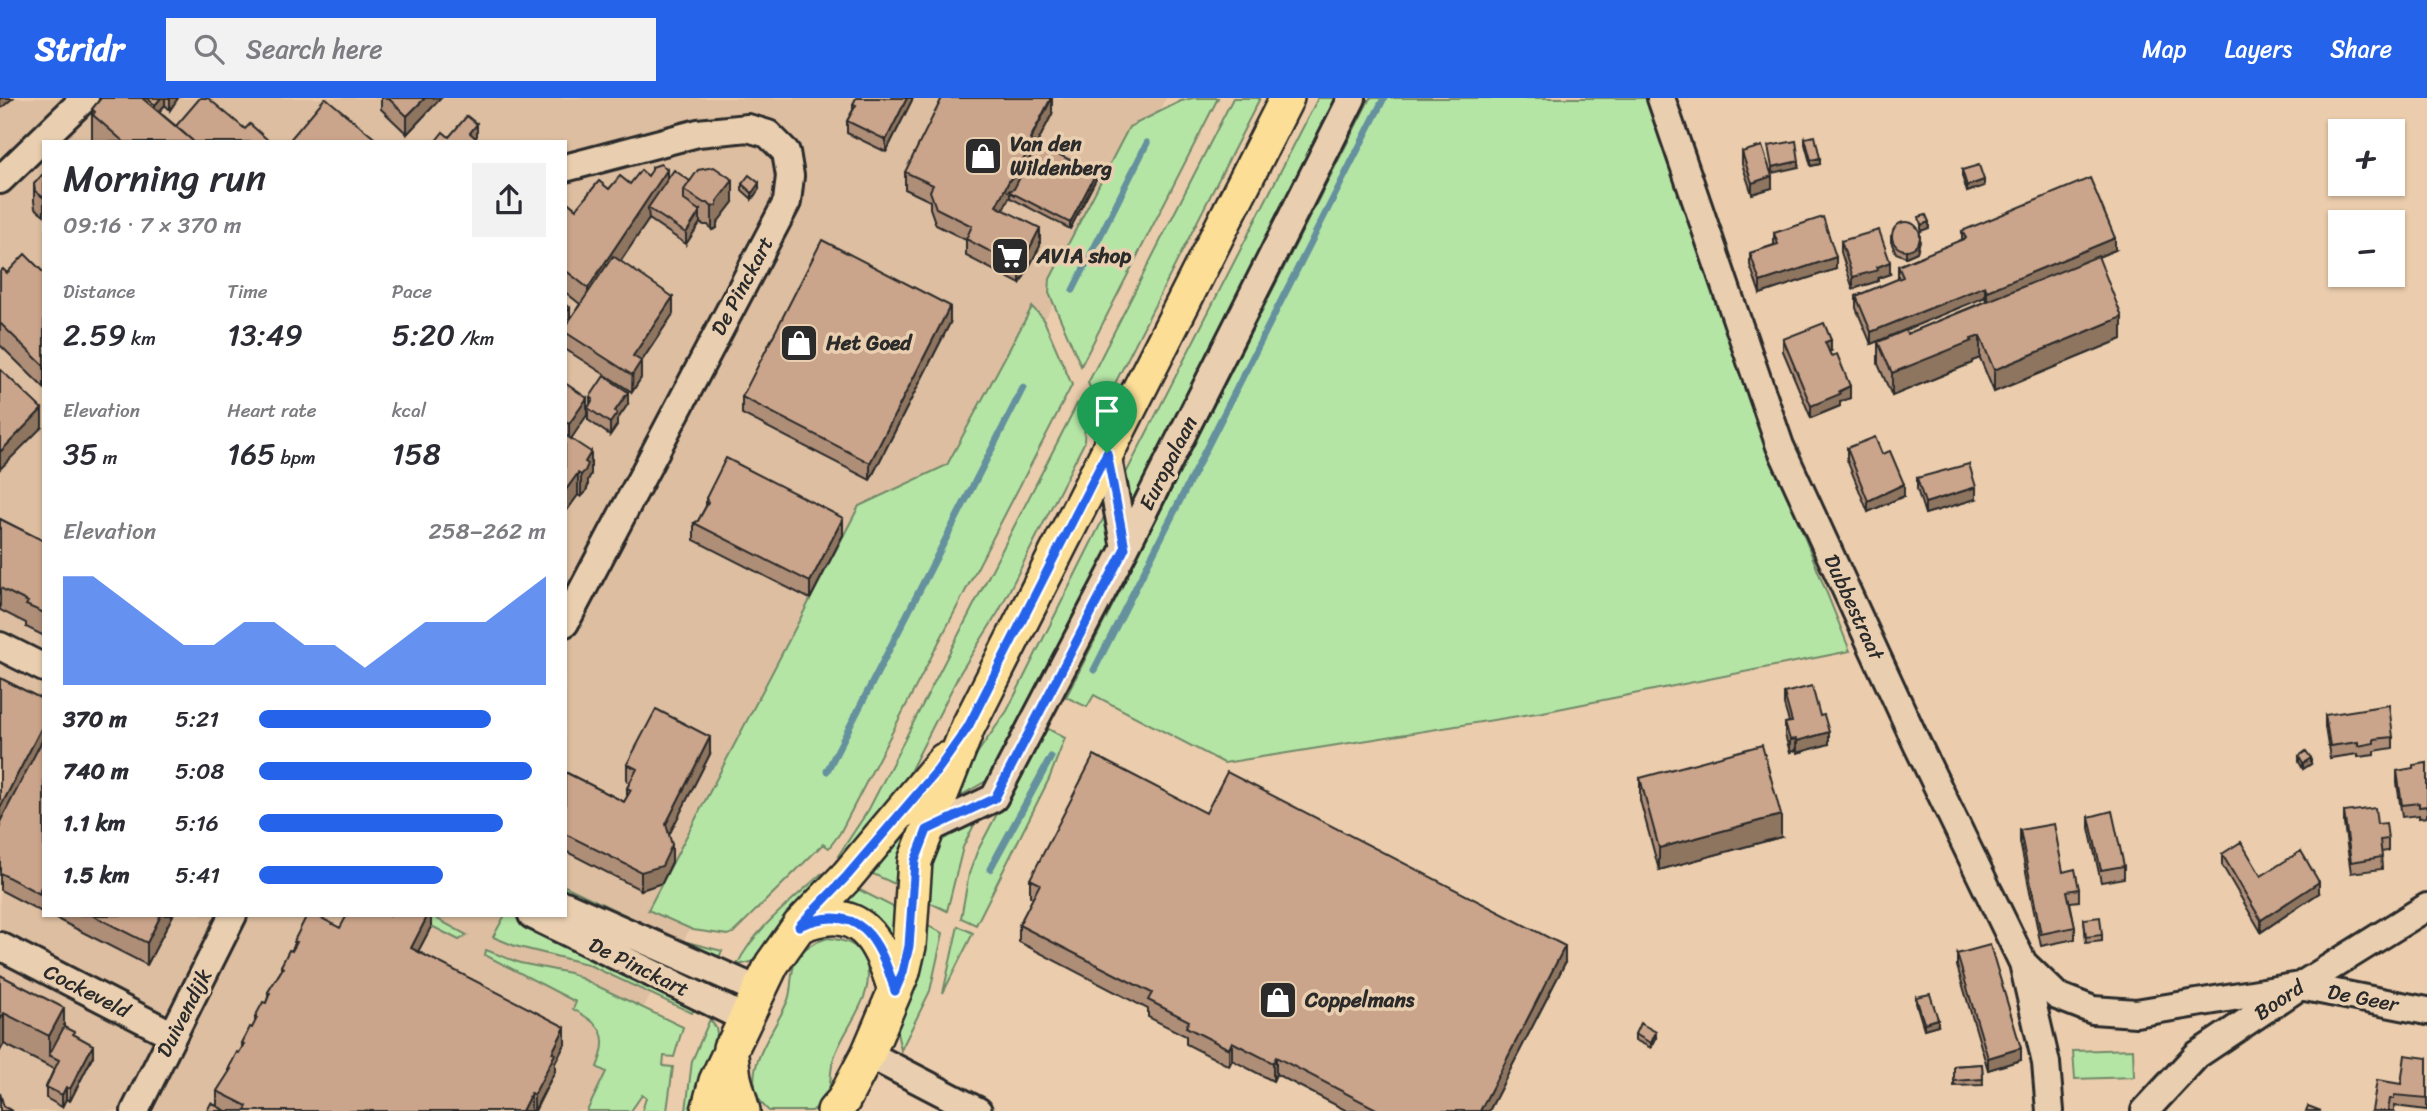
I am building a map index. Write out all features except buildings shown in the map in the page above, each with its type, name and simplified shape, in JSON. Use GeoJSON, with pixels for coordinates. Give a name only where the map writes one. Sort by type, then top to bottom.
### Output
{"type":"FeatureCollection","features":[{"type":"Feature","properties":{"kind":"main road"},"geometry":{"type":"LineString","coordinates":[[834,1111],[843,1101],[868,1055],[903,972],[909,946],[915,861],[968,727],[1287,98]]}},
{"type":"Feature","properties":{"kind":"main road"},"geometry":{"type":"LineString","coordinates":[[708,1111],[716,1081],[772,964],[799,926],[847,876],[937,771],[968,727]]}},
{"type":"Feature","properties":{"kind":"main road"},"geometry":{"type":"LineString","coordinates":[[799,926],[822,917],[837,917],[851,920],[864,928],[873,937],[885,958],[895,991]]}},
{"type":"Feature","properties":{"kind":"main road"},"geometry":{"type":"LineString","coordinates":[[743,1111],[734,1078],[745,1019]]}},
{"type":"Feature","properties":{"kind":"street"},"geometry":{"type":"LineString","coordinates":[[0,180],[85,98]]}},
{"type":"Feature","properties":{"kind":"street","name":"Europalaan"},"geometry":{"type":"LineString","coordinates":[[927,830],[995,798],[1125,548],[1352,98]]}},
{"type":"Feature","properties":{"kind":"street","name":"Dubbestraat"},"geometry":{"type":"LineString","coordinates":[[1661,98],[1780,446],[1917,744],[2023,963],[2046,1063],[2050,1111]]}},
{"type":"Feature","properties":{"kind":"street","name":"De Pinckart"},"geometry":{"type":"LineString","coordinates":[[567,167],[698,133],[748,128],[768,134],[778,142],[786,152],[790,176],[787,202],[567,619]]}},
{"type":"Feature","properties":{"kind":"street"},"geometry":{"type":"LineString","coordinates":[[1107,453],[1125,548]]}},
{"type":"Feature","properties":{"kind":"street"},"geometry":{"type":"LineString","coordinates":[[0,646],[42,667]]}},
{"type":"Feature","properties":{"kind":"street","name":"De Pinckart"},"geometry":{"type":"LineString","coordinates":[[567,906],[745,1019]]}},
{"type":"Feature","properties":{"kind":"street","name":"Boord"},"geometry":{"type":"LineString","coordinates":[[2145,1111],[2197,1055],[2300,986],[2427,907]]}},
{"type":"Feature","properties":{"kind":"street","name":"Duivendijk"},"geometry":{"type":"LineString","coordinates":[[135,1111],[232,917]]}},
{"type":"Feature","properties":{"kind":"street","name":"De Pinckart"},"geometry":{"type":"LineString","coordinates":[[536,917],[745,1019]]}},
{"type":"Feature","properties":{"kind":"street","name":"Cockeveld"},"geometry":{"type":"LineString","coordinates":[[0,946],[173,1035]]}},
{"type":"Feature","properties":{"kind":"street"},"geometry":{"type":"LineString","coordinates":[[2023,963],[2057,996],[2093,1010],[2136,1013],[2300,986]]}},
{"type":"Feature","properties":{"kind":"street","name":"De Geer"},"geometry":{"type":"LineString","coordinates":[[2300,986],[2427,1011]]}},
{"type":"Feature","properties":{"kind":"street"},"geometry":{"type":"LineString","coordinates":[[868,1055],[978,1111]]}},
{"type":"Feature","properties":{"kind":"shaded area"},"geometry":{"type":"Polygon","coordinates":[[[0,98],[1166,98],[951,491],[630,1030],[597,1111],[0,1111],[0,98]]]}},
{"type":"Feature","properties":{"kind":"green space"},"geometry":{"type":"Polygon","coordinates":[[[1218,98],[1081,366],[1049,293],[1050,279],[1129,127],[1181,101],[1218,98]]]}},
{"type":"Feature","properties":{"kind":"green space"},"geometry":{"type":"Polygon","coordinates":[[[1233,98],[1260,98],[1101,411],[1088,383],[1233,98]]]}},
{"type":"Feature","properties":{"kind":"green space"},"geometry":{"type":"Polygon","coordinates":[[[1318,98],[1343,98],[1132,515],[1122,481],[1318,98]]]}},
{"type":"Feature","properties":{"kind":"green space"},"geometry":{"type":"Polygon","coordinates":[[[1370,98],[1646,98],[1788,496],[1850,651],[1543,712],[1224,763],[1094,695],[1087,707],[1066,697],[1370,98]]]}},
{"type":"Feature","properties":{"kind":"green space"},"geometry":{"type":"Polygon","coordinates":[[[1032,307],[1043,318],[1072,385],[840,833],[829,848],[823,844],[733,933],[728,935],[693,930],[648,910],[859,506],[947,465],[1032,307]]]}},
{"type":"Feature","properties":{"kind":"green space"},"geometry":{"type":"Polygon","coordinates":[[[1077,404],[1085,420],[1084,443],[999,611],[960,673],[890,811],[850,861],[838,856],[869,809],[1077,404]]]}},
{"type":"Feature","properties":{"kind":"green space"},"geometry":{"type":"Polygon","coordinates":[[[1107,511],[1114,541],[993,777],[953,800],[966,769],[1007,711],[1107,511]]]}},
{"type":"Feature","properties":{"kind":"green space"},"geometry":{"type":"Polygon","coordinates":[[[1043,726],[1065,738],[1049,779],[976,925],[961,918],[969,874],[977,852],[1043,726]]]}},
{"type":"Feature","properties":{"kind":"green space"},"geometry":{"type":"Polygon","coordinates":[[[923,799],[906,889],[862,869],[923,799]]]}},
{"type":"Feature","properties":{"kind":"green space"},"geometry":{"type":"Polygon","coordinates":[[[972,819],[976,821],[963,847],[947,911],[920,898],[935,843],[972,819]]]}},
{"type":"Feature","properties":{"kind":"green space"},"geometry":{"type":"Polygon","coordinates":[[[821,874],[834,877],[756,961],[737,965],[764,927],[821,874]]]}},
{"type":"Feature","properties":{"kind":"green space"},"geometry":{"type":"Polygon","coordinates":[[[848,884],[905,913],[901,950],[834,901],[848,884]]]}},
{"type":"Feature","properties":{"kind":"green space"},"geometry":{"type":"Polygon","coordinates":[[[567,887],[675,939],[722,951],[716,963],[567,896],[567,887]]]}},
{"type":"Feature","properties":{"kind":"green space"},"geometry":{"type":"Polygon","coordinates":[[[414,917],[434,917],[467,935],[459,940],[414,917]]]}},
{"type":"Feature","properties":{"kind":"green space"},"geometry":{"type":"Polygon","coordinates":[[[504,917],[523,917],[697,1004],[692,1013],[587,964],[515,946],[493,937],[504,917]]]}},
{"type":"Feature","properties":{"kind":"green space"},"geometry":{"type":"Polygon","coordinates":[[[920,922],[943,933],[930,991],[901,1050],[895,1024],[920,922]]]}},
{"type":"Feature","properties":{"kind":"green space"},"geometry":{"type":"Polygon","coordinates":[[[958,926],[973,933],[943,993],[958,926]]]}},
{"type":"Feature","properties":{"kind":"green space"},"geometry":{"type":"Polygon","coordinates":[[[828,938],[849,943],[861,953],[868,971],[864,997],[834,1058],[830,1086],[820,1104],[812,1111],[769,1111],[759,1098],[754,1085],[759,1056],[788,1000],[797,958],[810,945],[828,938]]]}},
{"type":"Feature","properties":{"kind":"green space"},"geometry":{"type":"Polygon","coordinates":[[[486,950],[520,963],[570,973],[683,1027],[674,1057],[664,1056],[663,1066],[673,1067],[667,1111],[642,1111],[646,1098],[642,1095],[631,1111],[587,1111],[606,1072],[597,1067],[603,1046],[601,1032],[591,1020],[573,1009],[576,1002],[485,955],[486,950]]]}},
{"type":"Feature","properties":{"kind":"green space"},"geometry":{"type":"Polygon","coordinates":[[[710,1019],[716,1028],[718,1039],[702,1111],[686,1111],[692,1061],[710,1019]]]}},
{"type":"Feature","properties":{"kind":"green space"},"geometry":{"type":"Polygon","coordinates":[[[2133,1049],[2134,1077],[2075,1079],[2073,1051],[2133,1049]]]}},
{"type":"Feature","properties":{"kind":"waterway"},"geometry":{"type":"LineString","coordinates":[[1094,670],[1384,98]]}},
{"type":"Feature","properties":{"kind":"waterway"},"geometry":{"type":"LineString","coordinates":[[1073,290],[1147,143]]}},
{"type":"Feature","properties":{"kind":"waterway"},"geometry":{"type":"LineString","coordinates":[[827,771],[1023,388]]}},
{"type":"Feature","properties":{"kind":"waterway"},"geometry":{"type":"LineString","coordinates":[[990,869],[1051,757]]}},
{"type":"Feature","properties":{"kind":"place","name":"Van den Wildenberg"},"geometry":{"type":"Point","coordinates":[983,156]}},
{"type":"Feature","properties":{"kind":"place","name":"AVIA shop"},"geometry":{"type":"Point","coordinates":[1010,256]}},
{"type":"Feature","properties":{"kind":"place","name":"Het Goed"},"geometry":{"type":"Point","coordinates":[799,343]}},
{"type":"Feature","properties":{"kind":"place","name":"Coppelmans"},"geometry":{"type":"Point","coordinates":[1278,1000]}},
{"type":"Feature","properties":{"kind":"route"},"geometry":{"type":"LineString","coordinates":[[1107,453],[1125,548],[995,798],[927,830],[915,861],[909,946],[895,991],[885,958],[873,937],[864,928],[851,920],[837,917],[822,917],[799,926],[847,876],[937,771],[968,727],[1107,453]]}}]}
